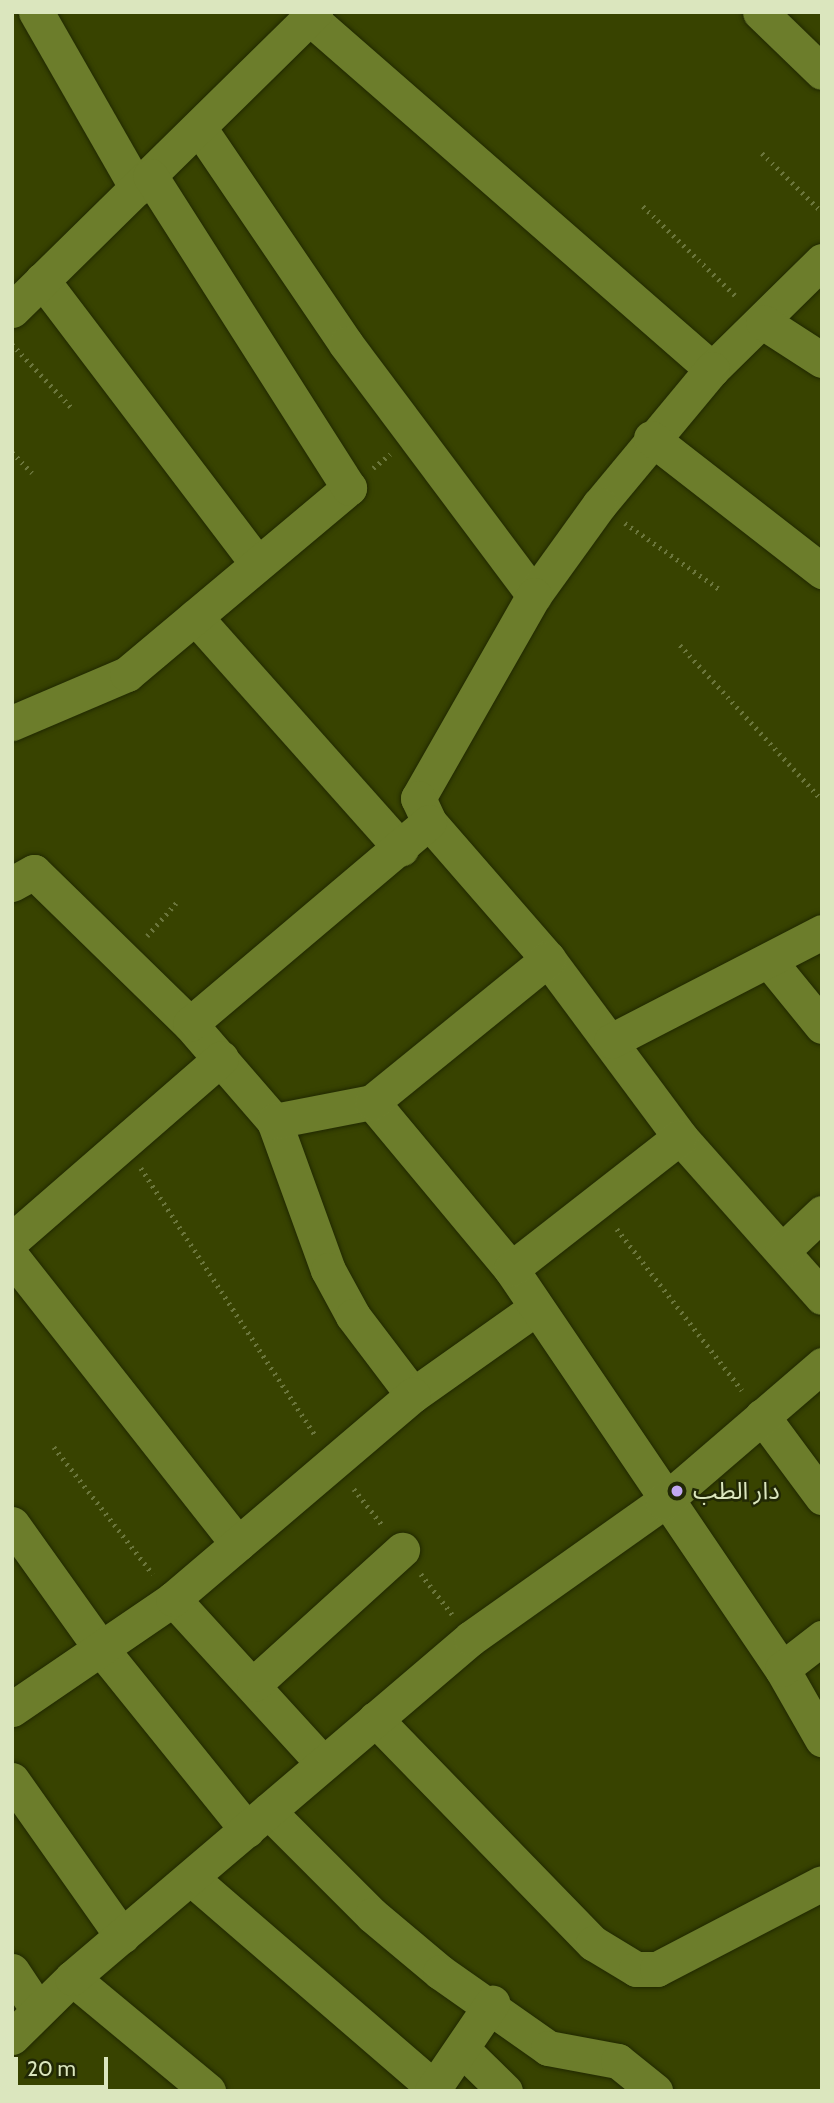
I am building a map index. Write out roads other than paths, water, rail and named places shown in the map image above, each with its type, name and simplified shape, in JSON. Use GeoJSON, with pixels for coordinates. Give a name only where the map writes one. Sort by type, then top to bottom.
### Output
{"type":"FeatureCollection","features":[{"type":"Feature","properties":{"kind":"street"},"geometry":{"type":"LineString","coordinates":[[12,723],[127,674],[349,488],[143,182],[36,12]]}},
{"type":"Feature","properties":{"kind":"street"},"geometry":{"type":"LineString","coordinates":[[760,12],[822,72]]}},
{"type":"Feature","properties":{"kind":"street"},"geometry":{"type":"LineString","coordinates":[[12,310],[200,129],[312,15],[712,369]]}},
{"type":"Feature","properties":{"kind":"street"},"geometry":{"type":"LineString","coordinates":[[200,129],[412,435],[534,595]]}},
{"type":"Feature","properties":{"kind":"street"},"geometry":{"type":"LineString","coordinates":[[822,261],[763,322],[712,369],[651,438],[599,505],[534,595],[422,782],[418,798],[429,822],[548,959],[680,1137],[822,1297]]}},
{"type":"Feature","properties":{"kind":"street"},"geometry":{"type":"LineString","coordinates":[[42,280],[257,563]]}},
{"type":"Feature","properties":{"kind":"street"},"geometry":{"type":"LineString","coordinates":[[763,322],[822,360]]}},
{"type":"Feature","properties":{"kind":"street"},"geometry":{"type":"LineString","coordinates":[[651,438],[822,571]]}},
{"type":"Feature","properties":{"kind":"street"},"geometry":{"type":"LineString","coordinates":[[195,617],[401,848]]}},
{"type":"Feature","properties":{"kind":"street"},"geometry":{"type":"LineString","coordinates":[[190,1024],[429,822]]}},
{"type":"Feature","properties":{"kind":"street"},"geometry":{"type":"LineString","coordinates":[[12,884],[34,872],[190,1024],[274,1121],[328,1270],[353,1316],[413,1395]]}},
{"type":"Feature","properties":{"kind":"street"},"geometry":{"type":"LineString","coordinates":[[611,1041],[822,932]]}},
{"type":"Feature","properties":{"kind":"street"},"geometry":{"type":"LineString","coordinates":[[274,1121],[372,1102],[548,959]]}},
{"type":"Feature","properties":{"kind":"street"},"geometry":{"type":"LineString","coordinates":[[769,961],[822,1026]]}},
{"type":"Feature","properties":{"kind":"street"},"geometry":{"type":"LineString","coordinates":[[12,1240],[221,1058]]}},
{"type":"Feature","properties":{"kind":"street"},"geometry":{"type":"LineString","coordinates":[[372,1102],[511,1269],[663,1502],[782,1669],[822,1739]]}},
{"type":"Feature","properties":{"kind":"street"},"geometry":{"type":"LineString","coordinates":[[511,1269],[598,1206],[680,1137]]}},
{"type":"Feature","properties":{"kind":"street"},"geometry":{"type":"LineString","coordinates":[[782,1251],[822,1213]]}},
{"type":"Feature","properties":{"kind":"street"},"geometry":{"type":"LineString","coordinates":[[12,1258],[238,1544]]}},
{"type":"Feature","properties":{"kind":"street"},"geometry":{"type":"LineString","coordinates":[[12,1709],[173,1599],[413,1395],[536,1308]]}},
{"type":"Feature","properties":{"kind":"street"},"geometry":{"type":"LineString","coordinates":[[12,2037],[72,1978],[192,1879],[375,1718],[471,1638],[663,1502],[822,1365]]}},
{"type":"Feature","properties":{"kind":"street"},"geometry":{"type":"LineString","coordinates":[[762,1416],[822,1497]]}},
{"type":"Feature","properties":{"kind":"street"},"geometry":{"type":"LineString","coordinates":[[13,1525],[102,1650],[257,1820],[416,1955],[492,2003],[548,2048],[618,2061],[656,2091]]}},
{"type":"Feature","properties":{"kind":"street"},"geometry":{"type":"LineString","coordinates":[[254,1684],[402,1550]]}},
{"type":"Feature","properties":{"kind":"street"},"geometry":{"type":"LineString","coordinates":[[173,1599],[254,1684],[323,1763]]}},
{"type":"Feature","properties":{"kind":"street"},"geometry":{"type":"LineString","coordinates":[[782,1669],[822,1639]]}},
{"type":"Feature","properties":{"kind":"street"},"geometry":{"type":"LineString","coordinates":[[375,1718],[593,1943],[636,1969],[657,1969],[822,1883]]}},
{"type":"Feature","properties":{"kind":"street"},"geometry":{"type":"LineString","coordinates":[[12,1780],[122,1936]]}},
{"type":"Feature","properties":{"kind":"street"},"geometry":{"type":"LineString","coordinates":[[192,1879],[433,2090],[492,2003]]}},
{"type":"Feature","properties":{"kind":"street"},"geometry":{"type":"LineString","coordinates":[[12,1971],[38,2010]]}},
{"type":"Feature","properties":{"kind":"street"},"geometry":{"type":"LineString","coordinates":[[72,1978],[208,2091]]}},
{"type":"Feature","properties":{"kind":"street"},"geometry":{"type":"LineString","coordinates":[[462,2049],[505,2091]]}},
{"type":"Feature","properties":{"kind":"place","name":"دار الطب"},"geometry":{"type":"Point","coordinates":[677,1491]}}]}
